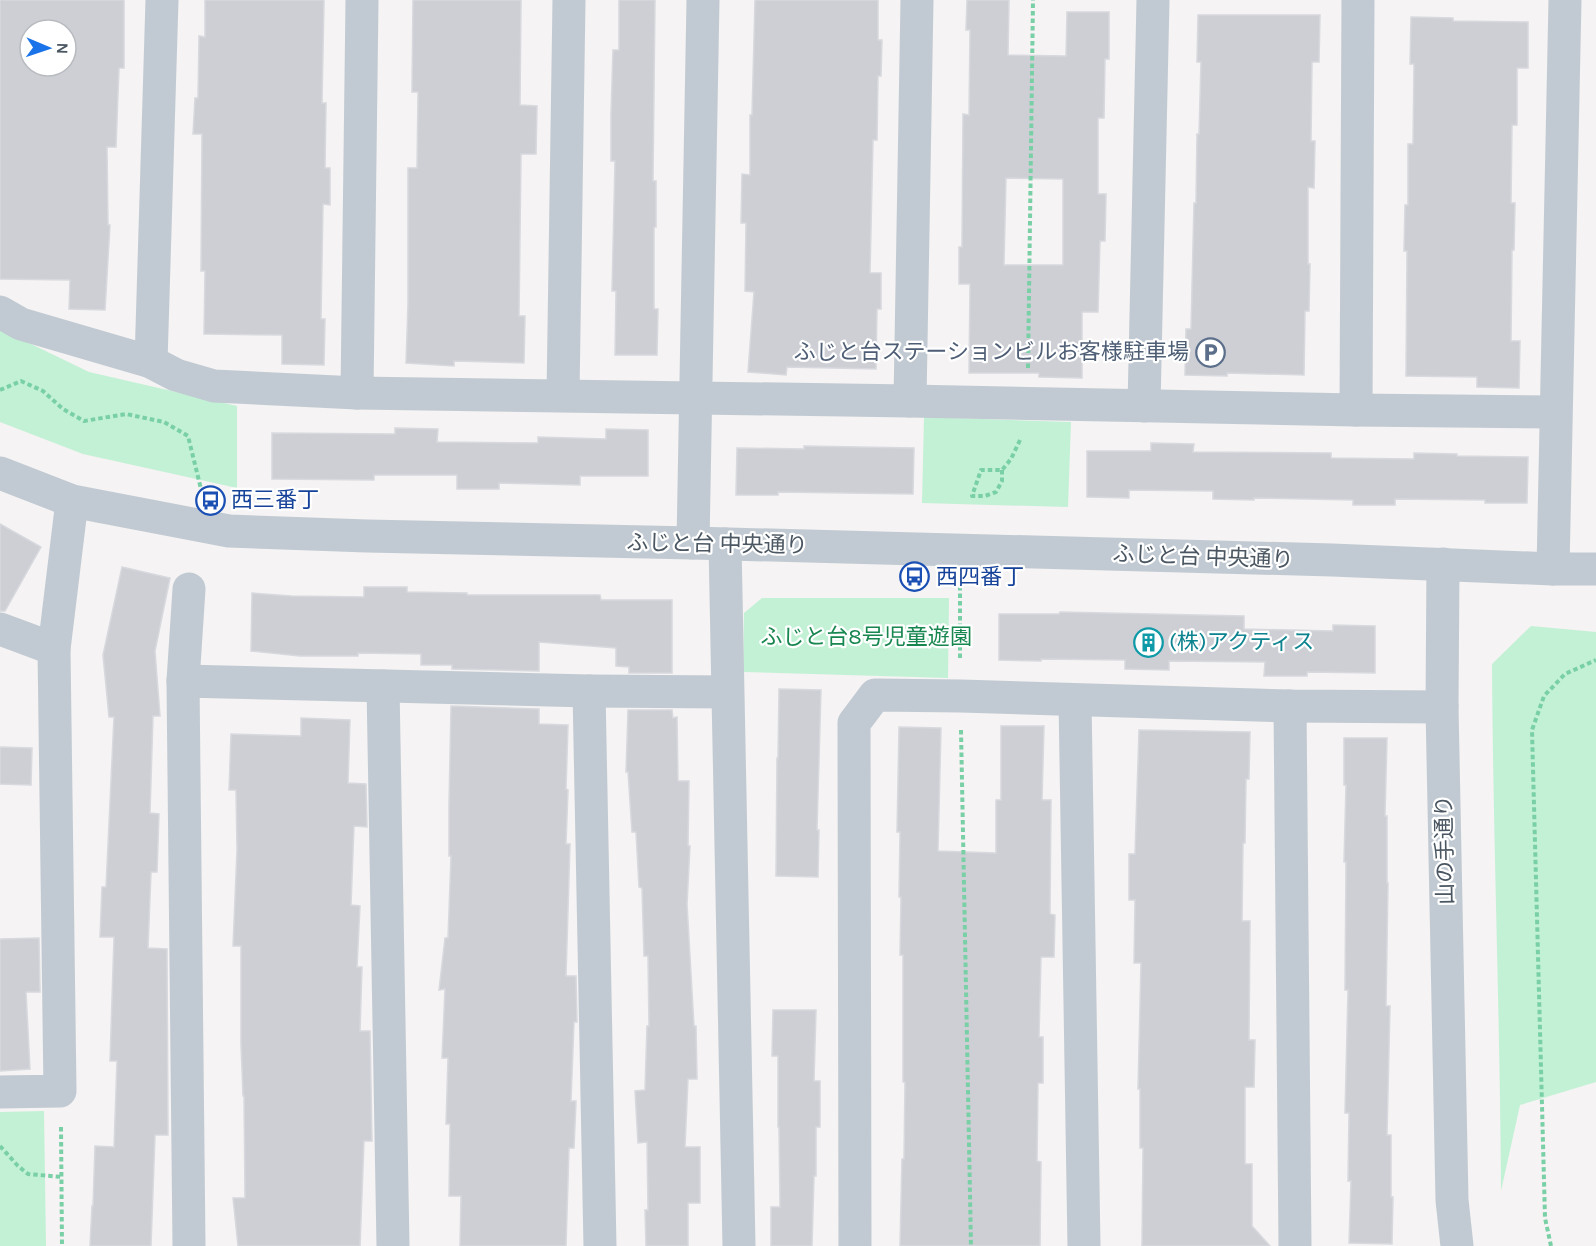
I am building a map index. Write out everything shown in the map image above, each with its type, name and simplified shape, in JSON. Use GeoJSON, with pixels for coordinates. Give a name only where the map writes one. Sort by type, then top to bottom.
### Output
{"type":"FeatureCollection","features":[{"type":"Feature","properties":{"kind":"street"},"geometry":{"type":"LineString","coordinates":[[151,362],[162,0]]}},
{"type":"Feature","properties":{"kind":"street"},"geometry":{"type":"LineString","coordinates":[[357,393],[362,0]]}},
{"type":"Feature","properties":{"kind":"street"},"geometry":{"type":"LineString","coordinates":[[563,395],[569,0]]}},
{"type":"Feature","properties":{"kind":"street"},"geometry":{"type":"LineString","coordinates":[[703,0],[695,399],[727,692],[739,1246]]}},
{"type":"Feature","properties":{"kind":"street"},"geometry":{"type":"LineString","coordinates":[[910,401],[917,0]]}},
{"type":"Feature","properties":{"kind":"street"},"geometry":{"type":"LineString","coordinates":[[1144,406],[1153,0]]}},
{"type":"Feature","properties":{"kind":"street"},"geometry":{"type":"LineString","coordinates":[[1356,410],[1358,0]]}},
{"type":"Feature","properties":{"kind":"street"},"geometry":{"type":"LineString","coordinates":[[1553,569],[1565,0]]}},
{"type":"Feature","properties":{"kind":"street"},"geometry":{"type":"LineString","coordinates":[[0,312],[21,324],[151,362],[176,375],[214,386],[357,393],[1555,412]]}},
{"type":"Feature","properties":{"kind":"street","name":"ふじと台 中央通り"},"geometry":{"type":"LineString","coordinates":[[0,473],[72,501],[229,531],[1443,564]]}},
{"type":"Feature","properties":{"kind":"street"},"geometry":{"type":"LineString","coordinates":[[0,1092],[60,1091],[54,649],[72,501]]}},
{"type":"Feature","properties":{"kind":"street"},"geometry":{"type":"LineString","coordinates":[[1443,564],[1596,569]]}},
{"type":"Feature","properties":{"kind":"street","name":"山の手通り"},"geometry":{"type":"LineString","coordinates":[[1443,564],[1442,707],[1452,1200],[1457,1246]]}},
{"type":"Feature","properties":{"kind":"street"},"geometry":{"type":"LineString","coordinates":[[189,589],[183,681],[189,1246]]}},
{"type":"Feature","properties":{"kind":"street"},"geometry":{"type":"LineString","coordinates":[[0,628],[54,649]]}},
{"type":"Feature","properties":{"kind":"street"},"geometry":{"type":"LineString","coordinates":[[183,681],[727,692]]}},
{"type":"Feature","properties":{"kind":"street"},"geometry":{"type":"LineString","coordinates":[[383,686],[393,1246]]}},
{"type":"Feature","properties":{"kind":"street"},"geometry":{"type":"LineString","coordinates":[[589,691],[600,1246]]}},
{"type":"Feature","properties":{"kind":"street"},"geometry":{"type":"LineString","coordinates":[[855,1246],[854,723],[875,695],[1290,706],[1442,707]]}},
{"type":"Feature","properties":{"kind":"street"},"geometry":{"type":"LineString","coordinates":[[1075,700],[1084,1246]]}},
{"type":"Feature","properties":{"kind":"street"},"geometry":{"type":"LineString","coordinates":[[1290,706],[1295,1246]]}},
{"type":"Feature","properties":{"kind":"path"},"geometry":{"type":"LineString","coordinates":[[1002,470],[981,470],[972,496],[985,496],[996,492],[1002,481],[1002,470],[1011,459],[1026,427],[1033,0]]}},
{"type":"Feature","properties":{"kind":"path"},"geometry":{"type":"LineString","coordinates":[[0,390],[21,381],[43,391],[63,409],[84,421],[126,414],[164,422],[189,436],[202,493]]}},
{"type":"Feature","properties":{"kind":"path"},"geometry":{"type":"LineString","coordinates":[[960,586],[971,1246]]}},
{"type":"Feature","properties":{"kind":"path"},"geometry":{"type":"LineString","coordinates":[[933,630],[960,629]]}},
{"type":"Feature","properties":{"kind":"path"},"geometry":{"type":"LineString","coordinates":[[1551,1246],[1545,1218],[1532,730],[1544,696],[1565,674],[1596,660]]}},
{"type":"Feature","properties":{"kind":"path"},"geometry":{"type":"LineString","coordinates":[[60,1091],[62,1246]]}},
{"type":"Feature","properties":{"kind":"path"},"geometry":{"type":"LineString","coordinates":[[0,1146],[28,1174],[62,1177]]}},
{"type":"Feature","properties":{"kind":"green space"},"geometry":{"type":"Polygon","coordinates":[[[0,329],[89,372],[237,406],[237,488],[83,454],[0,422],[0,329]]]}},
{"type":"Feature","properties":{"kind":"green space"},"geometry":{"type":"Polygon","coordinates":[[[924,417],[1071,422],[1068,507],[922,503],[924,417]]]}},
{"type":"Feature","properties":{"kind":"green space","name":"ふじと台8号児童遊園"},"geometry":{"type":"Polygon","coordinates":[[[762,598],[949,598],[948,678],[743,672],[744,613],[762,598]]]}},
{"type":"Feature","properties":{"kind":"green space"},"geometry":{"type":"Polygon","coordinates":[[[1531,626],[1596,632],[1596,1082],[1520,1105],[1501,1191],[1492,664],[1531,626]]]}},
{"type":"Feature","properties":{"kind":"green space"},"geometry":{"type":"Polygon","coordinates":[[[44,1111],[46,1246],[0,1246],[0,1112],[44,1111]]]}},
{"type":"Feature","properties":{"kind":"building"},"geometry":{"type":"Polygon","coordinates":[[[0,0],[124,0],[124,68],[119,68],[116,147],[107,147],[108,225],[110,225],[105,310],[69,309],[70,280],[0,279],[0,0]]]}},
{"type":"Feature","properties":{"kind":"building"},"geometry":{"type":"Polygon","coordinates":[[[205,0],[324,0],[322,103],[326,103],[325,168],[330,168],[330,205],[323,204],[321,319],[325,319],[324,365],[282,364],[282,335],[204,334],[205,271],[201,271],[202,134],[193,134],[195,98],[198,98],[199,36],[205,37],[205,0]]]}},
{"type":"Feature","properties":{"kind":"building"},"geometry":{"type":"Polygon","coordinates":[[[413,0],[521,0],[520,105],[537,106],[536,154],[521,154],[519,316],[525,316],[524,363],[454,361],[454,366],[406,363],[408,168],[417,168],[418,92],[412,92],[413,0]]]}},
{"type":"Feature","properties":{"kind":"building"},"geometry":{"type":"Polygon","coordinates":[[[619,0],[655,0],[653,181],[656,181],[654,309],[658,309],[657,355],[615,355],[616,291],[612,291],[615,161],[611,161],[611,114],[613,50],[619,50],[619,0]]]}},
{"type":"Feature","properties":{"kind":"building"},"geometry":{"type":"Polygon","coordinates":[[[755,0],[878,0],[878,40],[882,40],[881,76],[878,76],[877,140],[873,140],[870,273],[881,273],[881,309],[877,309],[876,369],[787,367],[786,375],[748,372],[754,292],[745,291],[746,223],[741,223],[742,174],[750,175],[755,0]]]}},
{"type":"Feature","properties":{"kind":"building"},"geometry":{"type":"Polygon","coordinates":[[[967,0],[1009,0],[1008,55],[1066,56],[1067,12],[1109,12],[1109,59],[1105,59],[1104,118],[1098,118],[1098,194],[1106,194],[1105,241],[1100,241],[1098,312],[1082,312],[1082,378],[1039,377],[1039,373],[969,373],[970,284],[959,284],[959,247],[962,247],[963,114],[969,115],[970,30],[966,30],[967,0]],[[1006,178],[1004,265],[1063,265],[1063,179],[1006,178]]]}},
{"type":"Feature","properties":{"kind":"building"},"geometry":{"type":"Polygon","coordinates":[[[1198,15],[1320,15],[1319,62],[1312,62],[1311,141],[1315,141],[1314,188],[1308,187],[1309,311],[1305,311],[1304,375],[1227,373],[1227,376],[1185,375],[1186,329],[1191,329],[1194,203],[1196,203],[1197,134],[1199,134],[1201,62],[1197,62],[1198,15]]]}},
{"type":"Feature","properties":{"kind":"building"},"geometry":{"type":"Polygon","coordinates":[[[1411,17],[1453,18],[1453,21],[1528,22],[1528,68],[1517,68],[1517,125],[1512,125],[1511,203],[1515,203],[1511,341],[1520,341],[1519,388],[1477,387],[1477,377],[1406,376],[1405,205],[1408,205],[1408,144],[1413,144],[1414,64],[1410,64],[1411,17]]]}},
{"type":"Feature","properties":{"kind":"building"},"geometry":{"type":"Polygon","coordinates":[[[395,428],[438,429],[437,442],[538,443],[538,437],[606,439],[606,429],[648,430],[648,476],[580,476],[580,485],[499,483],[499,489],[457,489],[457,475],[374,475],[374,480],[272,479],[272,433],[395,434],[395,428]]]}},
{"type":"Feature","properties":{"kind":"building"},"geometry":{"type":"Polygon","coordinates":[[[1151,443],[1194,444],[1193,452],[1331,453],[1331,458],[1414,459],[1414,453],[1528,457],[1527,503],[1395,499],[1395,505],[1353,505],[1353,500],[1213,499],[1213,491],[1129,490],[1129,498],[1087,497],[1087,451],[1151,451],[1151,443]]]}},
{"type":"Feature","properties":{"kind":"building"},"geometry":{"type":"Polygon","coordinates":[[[804,446],[914,448],[913,494],[778,492],[778,495],[736,495],[737,448],[804,449],[804,446]]]}},
{"type":"Feature","properties":{"kind":"building"},"geometry":{"type":"Polygon","coordinates":[[[0,524],[41,547],[5,611],[0,611],[0,524]]]}},
{"type":"Feature","properties":{"kind":"building"},"geometry":{"type":"Polygon","coordinates":[[[122,567],[170,578],[155,651],[160,716],[153,716],[150,813],[159,814],[157,872],[151,872],[148,948],[167,949],[168,1135],[155,1135],[151,1246],[90,1246],[95,1146],[114,1147],[117,1061],[110,1061],[114,937],[100,937],[102,887],[106,887],[114,717],[109,717],[103,655],[122,567]]]}},
{"type":"Feature","properties":{"kind":"building"},"geometry":{"type":"Polygon","coordinates":[[[364,587],[407,587],[407,592],[467,593],[467,595],[600,595],[601,600],[672,600],[672,673],[629,673],[629,667],[616,666],[616,648],[539,642],[539,671],[452,669],[452,665],[421,665],[421,654],[358,653],[358,656],[300,656],[251,651],[252,593],[364,597],[364,587]]]}},
{"type":"Feature","properties":{"kind":"building"},"geometry":{"type":"Polygon","coordinates":[[[1060,612],[1244,616],[1244,629],[1333,631],[1333,625],[1375,626],[1375,673],[1307,672],[1307,676],[1264,676],[1265,662],[1169,661],[1169,670],[1125,669],[1125,660],[999,660],[999,614],[1059,614],[1060,612]]]}},
{"type":"Feature","properties":{"kind":"building"},"geometry":{"type":"Polygon","coordinates":[[[779,689],[821,690],[818,877],[776,876],[779,689]]]}},
{"type":"Feature","properties":{"kind":"building"},"geometry":{"type":"Polygon","coordinates":[[[451,706],[539,709],[539,724],[568,725],[566,844],[570,844],[566,976],[576,976],[577,1022],[574,1022],[571,1101],[576,1101],[574,1148],[569,1148],[566,1246],[460,1246],[461,1196],[449,1196],[450,1124],[446,1124],[448,1058],[442,1058],[445,989],[439,990],[445,938],[448,938],[451,856],[449,856],[449,804],[451,706]]]}},
{"type":"Feature","properties":{"kind":"building"},"geometry":{"type":"Polygon","coordinates":[[[628,710],[672,710],[673,718],[677,717],[678,781],[689,781],[688,846],[690,846],[687,904],[694,1026],[696,1026],[697,1079],[688,1079],[685,1147],[700,1147],[700,1203],[688,1203],[688,1246],[646,1246],[647,1142],[638,1143],[635,1091],[645,1090],[647,1026],[649,1026],[648,956],[644,956],[642,888],[639,887],[636,832],[632,832],[628,772],[626,772],[628,710]]]}},
{"type":"Feature","properties":{"kind":"building"},"geometry":{"type":"Polygon","coordinates":[[[301,718],[350,720],[348,783],[366,784],[367,827],[354,826],[351,905],[360,906],[357,967],[362,967],[360,1031],[370,1031],[372,1141],[364,1141],[360,1246],[238,1246],[233,1198],[245,1198],[244,1096],[241,1044],[241,946],[233,946],[237,850],[236,790],[229,790],[231,734],[301,736],[301,718]]]}},
{"type":"Feature","properties":{"kind":"building"},"geometry":{"type":"Polygon","coordinates":[[[1001,726],[1044,726],[1042,800],[1051,800],[1050,914],[1055,915],[1054,957],[1041,957],[1039,1037],[1043,1037],[1043,1083],[1038,1083],[1037,1161],[1041,1162],[1040,1246],[900,1246],[905,1082],[903,1082],[903,955],[900,955],[900,832],[897,832],[899,727],[941,728],[938,851],[996,853],[996,800],[1001,800],[1001,726]]]}},
{"type":"Feature","properties":{"kind":"building"},"geometry":{"type":"Polygon","coordinates":[[[1139,730],[1250,732],[1249,779],[1246,779],[1245,843],[1243,843],[1242,921],[1250,921],[1249,1040],[1255,1040],[1254,1087],[1245,1087],[1245,1164],[1252,1164],[1252,1226],[1270,1246],[1142,1246],[1143,1148],[1140,1148],[1140,1089],[1138,1089],[1141,963],[1134,963],[1135,900],[1129,900],[1129,854],[1135,854],[1139,730]]]}},
{"type":"Feature","properties":{"kind":"building"},"geometry":{"type":"Polygon","coordinates":[[[1344,738],[1387,738],[1386,1006],[1390,1006],[1387,1135],[1391,1135],[1392,1244],[1349,1243],[1351,1181],[1348,1181],[1349,1113],[1345,1113],[1348,990],[1345,990],[1346,785],[1344,785],[1344,738]]]}},
{"type":"Feature","properties":{"kind":"building"},"geometry":{"type":"Polygon","coordinates":[[[0,747],[32,748],[31,785],[0,784],[0,747]]]}},
{"type":"Feature","properties":{"kind":"building"},"geometry":{"type":"Polygon","coordinates":[[[39,938],[40,992],[26,992],[30,1069],[0,1071],[0,939],[39,938]]]}},
{"type":"Feature","properties":{"kind":"building"},"geometry":{"type":"Polygon","coordinates":[[[773,1010],[816,1010],[814,1081],[820,1081],[820,1127],[816,1127],[812,1246],[771,1246],[771,1207],[780,1207],[778,1056],[772,1056],[773,1010]]]}},
{"type":"Feature","properties":{"kind":"place","name":"ふじと台ステーションビルお客様駐車場"},"geometry":{"type":"Point","coordinates":[1210,352]}},
{"type":"Feature","properties":{"kind":"place","name":"西三番丁"},"geometry":{"type":"Point","coordinates":[210,500]}},
{"type":"Feature","properties":{"kind":"place","name":"西四番丁"},"geometry":{"type":"Point","coordinates":[915,577]}},
{"type":"Feature","properties":{"kind":"place","name":"(株)アクティス"},"geometry":{"type":"Point","coordinates":[1148,642]}}]}
